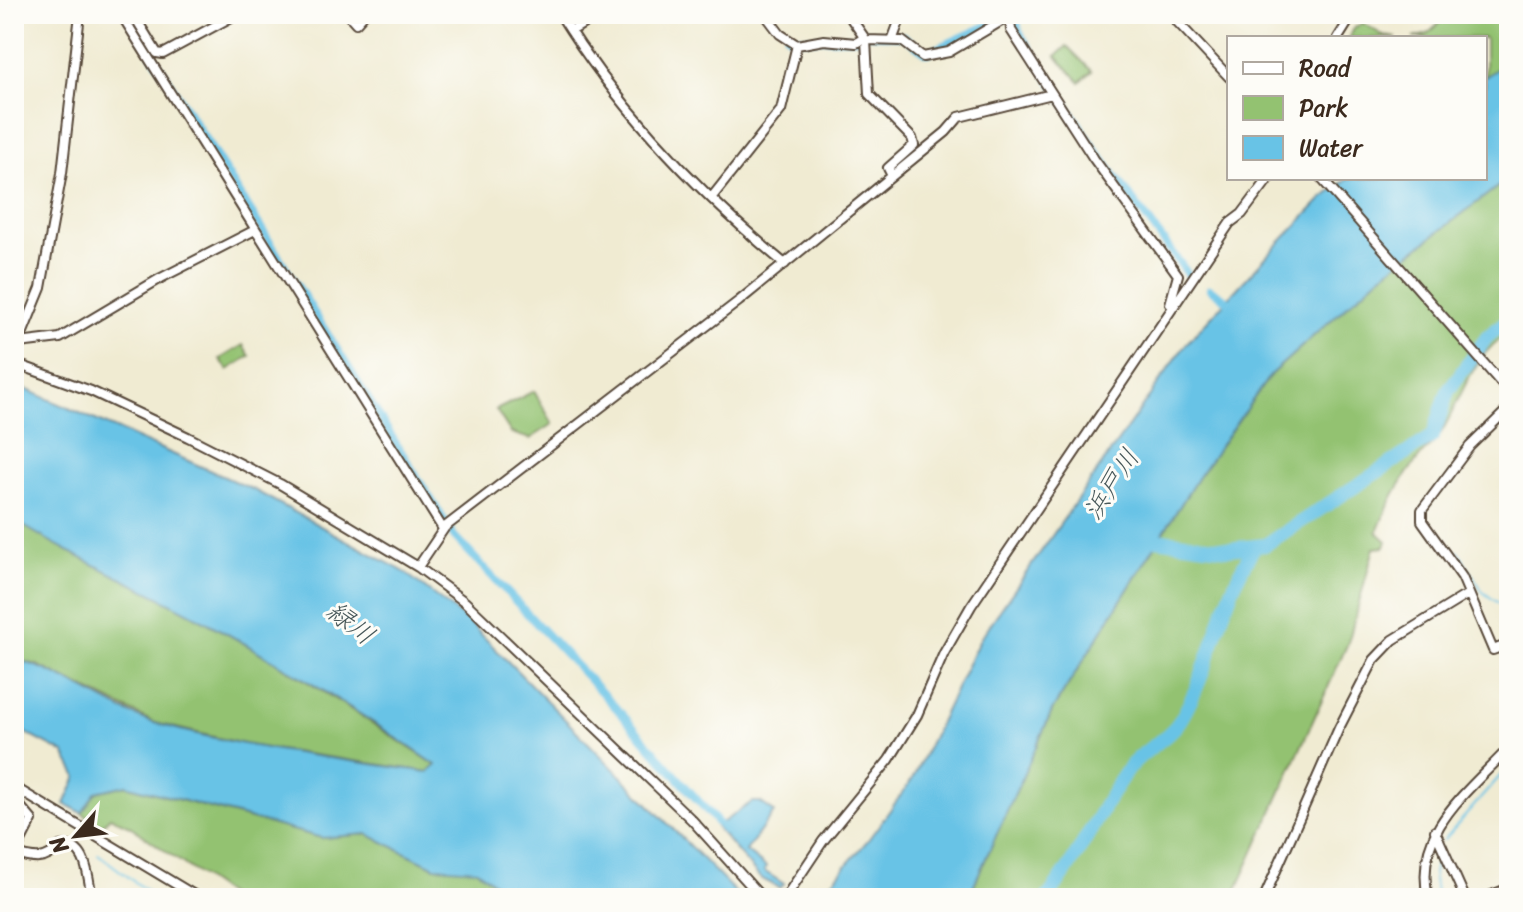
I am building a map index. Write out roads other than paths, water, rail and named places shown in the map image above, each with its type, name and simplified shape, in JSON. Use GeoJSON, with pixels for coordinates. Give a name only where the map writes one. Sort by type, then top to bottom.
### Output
{"type":"FeatureCollection","features":[{"type":"Feature","properties":{"kind":"street"},"geometry":{"type":"LineString","coordinates":[[14,354],[41,288],[62,173],[80,14]]}},
{"type":"Feature","properties":{"kind":"street"},"geometry":{"type":"LineString","coordinates":[[121,14],[255,230],[446,526]]}},
{"type":"Feature","properties":{"kind":"street"},"geometry":{"type":"LineString","coordinates":[[133,14],[157,53],[163,54],[237,14]]}},
{"type":"Feature","properties":{"kind":"street"},"geometry":{"type":"LineString","coordinates":[[348,14],[356,23],[364,14]]}},
{"type":"Feature","properties":{"kind":"street"},"geometry":{"type":"LineString","coordinates":[[560,14],[609,88],[712,197],[785,264]]}},
{"type":"Feature","properties":{"kind":"street"},"geometry":{"type":"LineString","coordinates":[[571,31],[599,14]]}},
{"type":"Feature","properties":{"kind":"street"},"geometry":{"type":"LineString","coordinates":[[765,14],[780,34],[797,45],[824,40],[856,43],[893,36],[923,57],[949,52],[1003,20],[1030,14]]}},
{"type":"Feature","properties":{"kind":"street"},"geometry":{"type":"LineString","coordinates":[[848,14],[865,39],[869,94],[912,138],[914,145],[888,168],[891,174]]}},
{"type":"Feature","properties":{"kind":"street"},"geometry":{"type":"LineString","coordinates":[[893,36],[902,14]]}},
{"type":"Feature","properties":{"kind":"street"},"geometry":{"type":"LineString","coordinates":[[1170,14],[1227,75]]}},
{"type":"Feature","properties":{"kind":"street"},"geometry":{"type":"LineString","coordinates":[[1339,36],[1353,14]]}},
{"type":"Feature","properties":{"kind":"street"},"geometry":{"type":"LineString","coordinates":[[1014,19],[1011,30],[1178,275],[1170,304],[1173,307]]}},
{"type":"Feature","properties":{"kind":"street"},"geometry":{"type":"LineString","coordinates":[[712,197],[781,110],[797,45]]}},
{"type":"Feature","properties":{"kind":"street"},"geometry":{"type":"LineString","coordinates":[[418,567],[446,526],[785,264],[946,132],[959,117],[1052,94]]}},
{"type":"Feature","properties":{"kind":"street"},"geometry":{"type":"LineString","coordinates":[[785,898],[823,841],[889,760],[917,715],[944,653],[971,606],[1230,223],[1242,214],[1268,180]]}},
{"type":"Feature","properties":{"kind":"street"},"geometry":{"type":"LineString","coordinates":[[1323,180],[1508,391]]}},
{"type":"Feature","properties":{"kind":"street"},"geometry":{"type":"LineString","coordinates":[[19,343],[60,338],[161,278],[255,230]]}},
{"type":"Feature","properties":{"kind":"street"},"geometry":{"type":"LineString","coordinates":[[14,334],[19,343]]}},
{"type":"Feature","properties":{"kind":"street"},"geometry":{"type":"LineString","coordinates":[[14,363],[103,396],[201,443],[280,484],[418,567],[465,602],[692,820],[762,898]]}},
{"type":"Feature","properties":{"kind":"street"},"geometry":{"type":"LineString","coordinates":[[1509,408],[1470,446],[1422,510],[1422,521],[1444,547],[1484,621],[1493,650],[1509,644]]}},
{"type":"Feature","properties":{"kind":"street"},"geometry":{"type":"LineString","coordinates":[[1264,898],[1339,728],[1374,660],[1393,640],[1468,594]]}},
{"type":"Feature","properties":{"kind":"street"},"geometry":{"type":"LineString","coordinates":[[1428,898],[1424,864],[1435,831],[1509,748]]}},
{"type":"Feature","properties":{"kind":"street"},"geometry":{"type":"LineString","coordinates":[[14,787],[156,869],[199,898]]}},
{"type":"Feature","properties":{"kind":"street"},"geometry":{"type":"LineString","coordinates":[[14,799],[32,820],[15,853],[36,860],[50,856],[60,846],[76,849],[84,857],[92,898]]}},
{"type":"Feature","properties":{"kind":"street"},"geometry":{"type":"LineString","coordinates":[[1435,831],[1465,898]]}},
{"type":"Feature","properties":{"kind":"street"},"geometry":{"type":"LineString","coordinates":[[1484,898],[1509,888]]}},
{"type":"Feature","properties":{"kind":"water","name":"浜戸川"},"geometry":{"type":"Polygon","coordinates":[[[1509,61],[1509,178],[1379,277],[1271,374],[1198,477],[1053,709],[968,898],[813,898],[817,893],[821,895],[868,840],[912,780],[980,639],[1186,344],[1267,256],[1321,200],[1346,180],[1487,180],[1487,76],[1509,61]]]}},
{"type":"Feature","properties":{"kind":"water","name":"緑川"},"geometry":{"type":"Polygon","coordinates":[[[14,384],[254,490],[403,571],[470,623],[741,898],[513,898],[477,870],[435,867],[367,834],[322,838],[126,785],[96,792],[82,813],[65,804],[77,777],[64,753],[14,727],[14,659],[51,673],[140,717],[191,733],[429,772],[436,765],[266,656],[14,520],[14,384]]]}},
{"type":"Feature","properties":{"kind":"water"},"geometry":{"type":"Polygon","coordinates":[[[752,802],[760,802],[774,812],[746,851],[766,867],[764,871],[784,884],[780,888],[760,878],[716,827],[752,802]]]}},
{"type":"Feature","properties":{"kind":"waterway"},"geometry":{"type":"LineString","coordinates":[[127,14],[454,536],[619,711],[724,830]]}},
{"type":"Feature","properties":{"kind":"waterway"},"geometry":{"type":"LineString","coordinates":[[1016,14],[1019,32],[1095,149],[1188,274]]}},
{"type":"Feature","properties":{"kind":"waterway"},"geometry":{"type":"LineString","coordinates":[[867,34],[903,36],[927,53],[1009,16]]}},
{"type":"Feature","properties":{"kind":"waterway"},"geometry":{"type":"LineString","coordinates":[[788,36],[857,38]]}},
{"type":"Feature","properties":{"kind":"waterway"},"geometry":{"type":"LineString","coordinates":[[1210,289],[1233,304]]}},
{"type":"Feature","properties":{"kind":"waterway"},"geometry":{"type":"LineString","coordinates":[[1142,537],[1228,549],[1265,545],[1433,436],[1448,391],[1487,337],[1509,319]]}},
{"type":"Feature","properties":{"kind":"waterway"},"geometry":{"type":"LineString","coordinates":[[1047,898],[1128,769],[1170,733],[1181,719],[1201,676],[1233,588],[1255,546]]}},
{"type":"Feature","properties":{"kind":"waterway"},"geometry":{"type":"LineString","coordinates":[[1458,551],[1483,592],[1501,605],[1509,630]]}},
{"type":"Feature","properties":{"kind":"waterway"},"geometry":{"type":"LineString","coordinates":[[1444,840],[1509,766]]}},
{"type":"Feature","properties":{"kind":"waterway"},"geometry":{"type":"LineString","coordinates":[[14,819],[27,823]]}},
{"type":"Feature","properties":{"kind":"waterway"},"geometry":{"type":"LineString","coordinates":[[1437,898],[1433,873],[1439,849]]}},
{"type":"Feature","properties":{"kind":"waterway"},"geometry":{"type":"LineString","coordinates":[[98,854],[156,898]]}}]}
